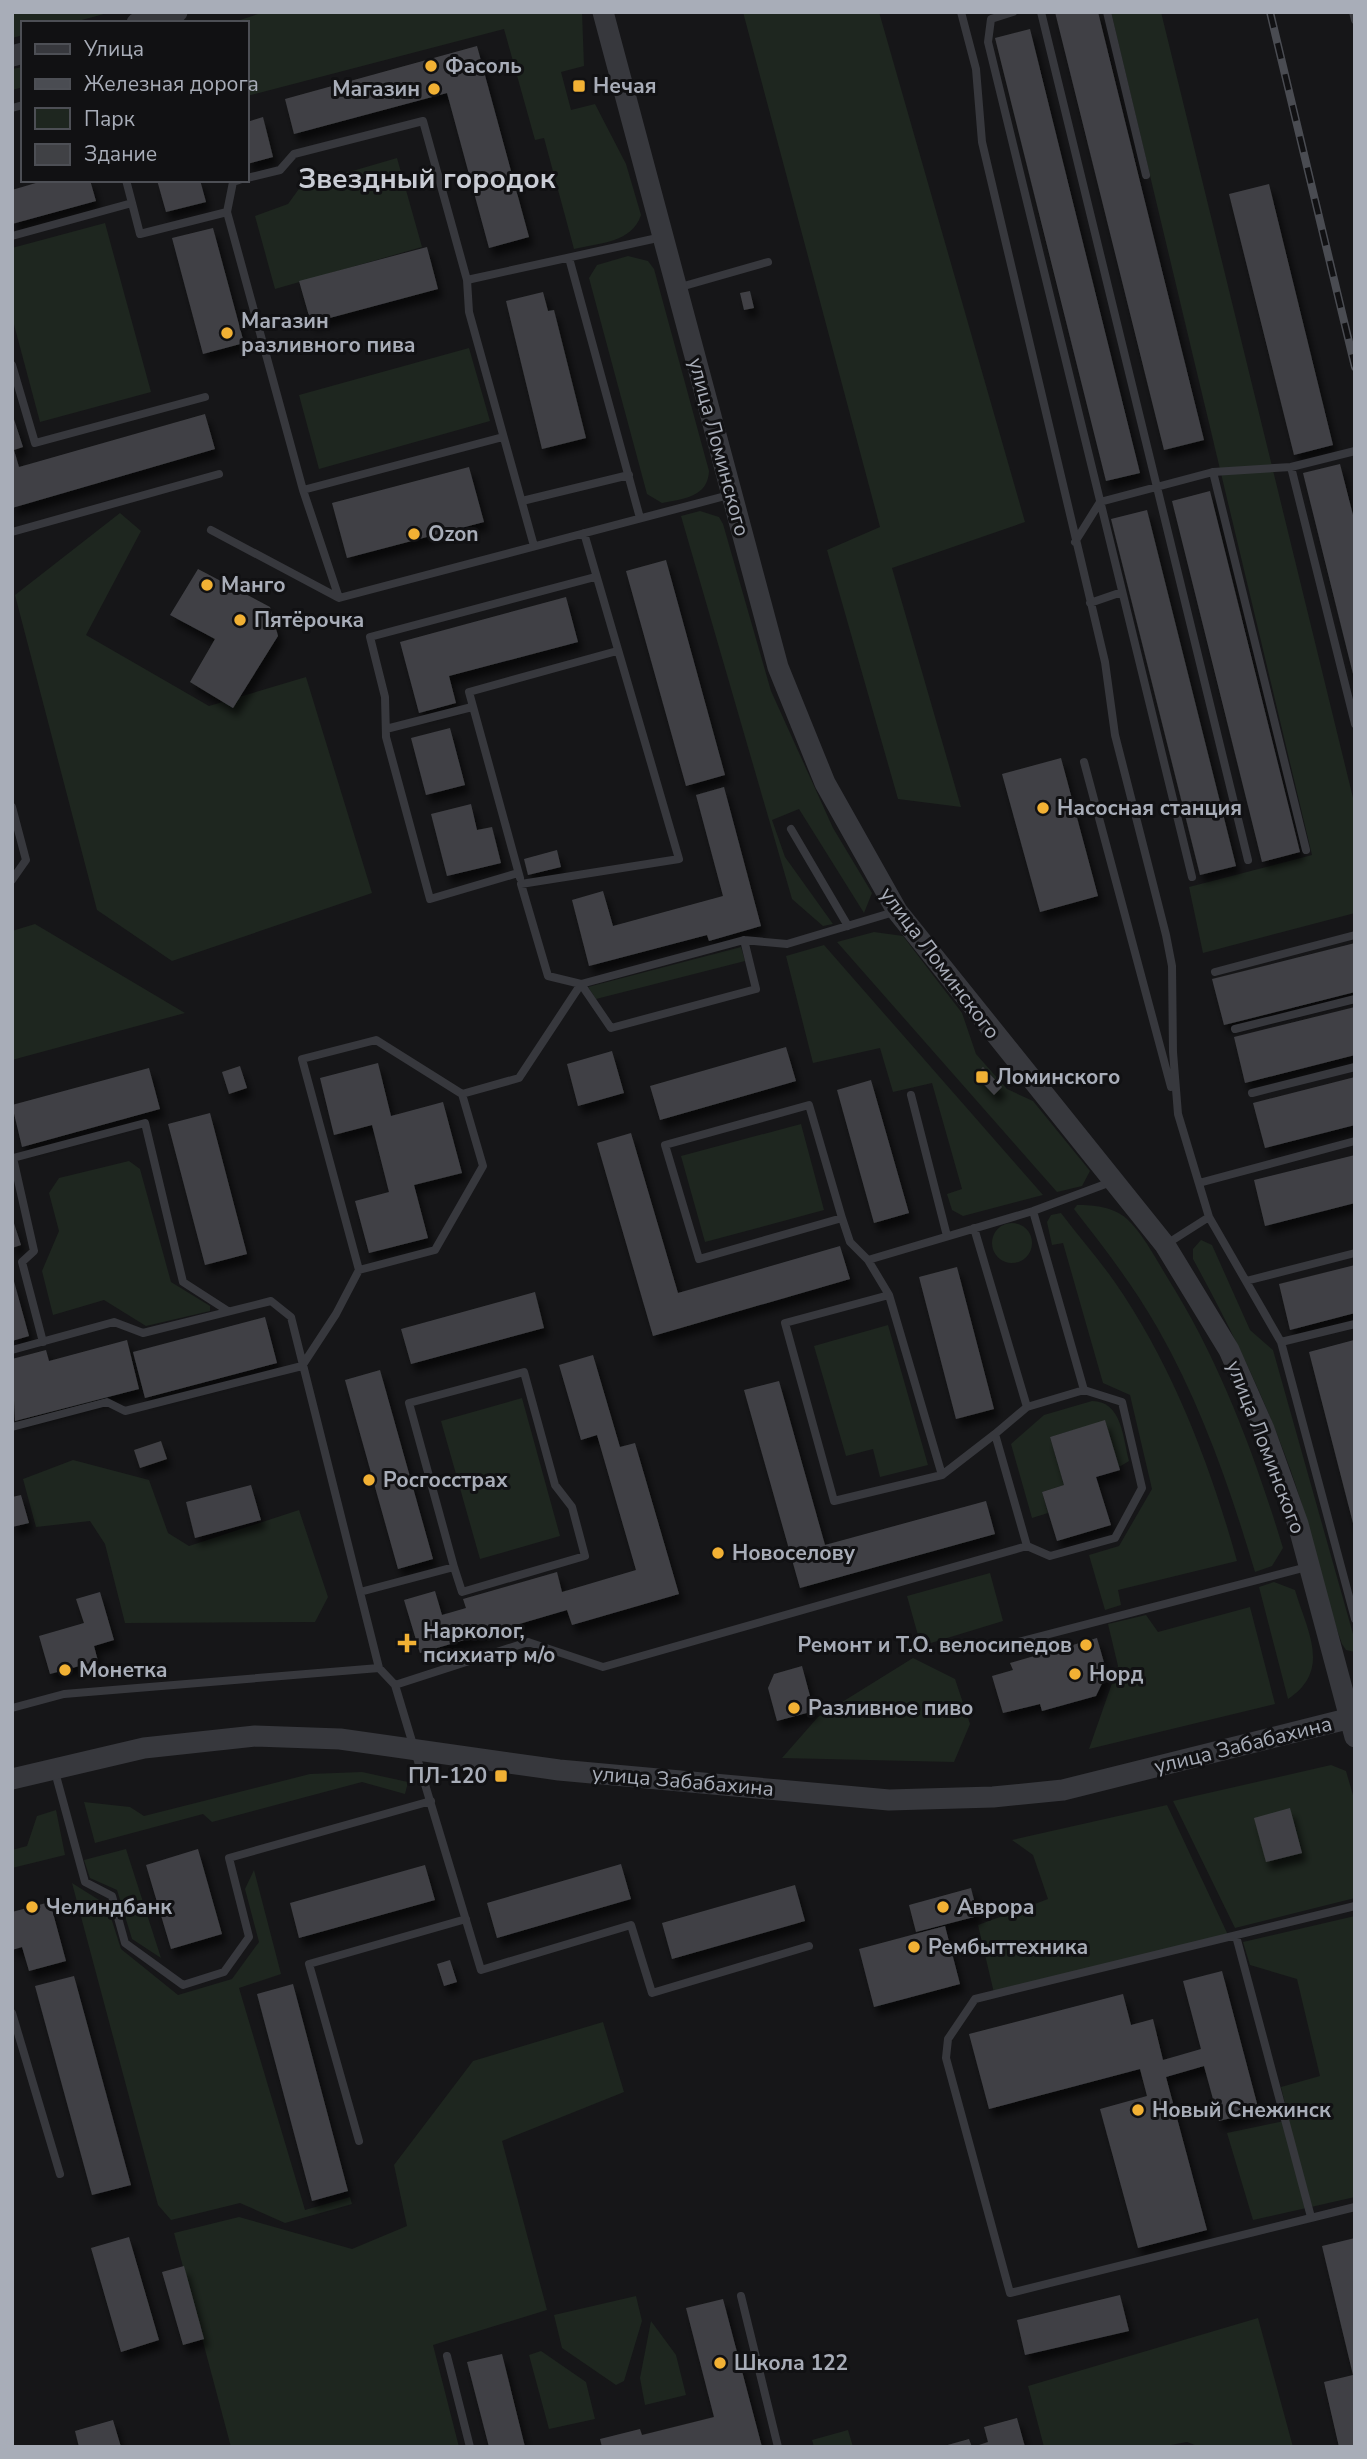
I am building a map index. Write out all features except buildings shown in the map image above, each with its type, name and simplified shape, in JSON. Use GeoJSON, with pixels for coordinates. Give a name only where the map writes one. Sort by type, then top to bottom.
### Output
{"type":"FeatureCollection","features":[{"type":"Feature","properties":{"kind":"street"},"geometry":{"type":"LineString","coordinates":[[144,21],[177,12]]}},
{"type":"Feature","properties":{"kind":"street","name":"улица Ломинского"},"geometry":{"type":"LineString","coordinates":[[603,12],[778,667],[825,783],[897,911],[1165,1245],[1229,1350],[1264,1429],[1310,1566],[1353,1724]]}},
{"type":"Feature","properties":{"kind":"street","name":"улица Забабахина"},"geometry":{"type":"LineString","coordinates":[[12,1779],[144,1748],[255,1736],[340,1739],[415,1747],[559,1770],[902,1800],[1004,1796],[1063,1790],[1353,1724]]}},
{"type":"Feature","properties":{"kind":"lane"},"geometry":{"type":"LineString","coordinates":[[961,12],[976,69],[982,142],[1105,662],[1115,735],[1172,966],[1173,1052],[1178,1114]]}},
{"type":"Feature","properties":{"kind":"lane"},"geometry":{"type":"LineString","coordinates":[[1013,12],[991,19],[988,42],[1192,877]]}},
{"type":"Feature","properties":{"kind":"lane"},"geometry":{"type":"LineString","coordinates":[[1041,12],[1248,860]]}},
{"type":"Feature","properties":{"kind":"lane"},"geometry":{"type":"LineString","coordinates":[[1107,12],[1146,175]]}},
{"type":"Feature","properties":{"kind":"lane"},"geometry":{"type":"LineString","coordinates":[[1353,12],[1355,20]]}},
{"type":"Feature","properties":{"kind":"lane"},"geometry":{"type":"LineString","coordinates":[[248,178],[280,170],[294,154],[423,121],[467,281],[469,312],[534,547]]}},
{"type":"Feature","properties":{"kind":"lane"},"geometry":{"type":"LineString","coordinates":[[127,182],[140,234],[227,212]]}},
{"type":"Feature","properties":{"kind":"lane"},"geometry":{"type":"LineString","coordinates":[[233,182],[227,212],[303,490],[339,598]]}},
{"type":"Feature","properties":{"kind":"lane"},"geometry":{"type":"LineString","coordinates":[[12,236],[132,203]]}},
{"type":"Feature","properties":{"kind":"lane"},"geometry":{"type":"LineString","coordinates":[[467,281],[663,237]]}},
{"type":"Feature","properties":{"kind":"lane"},"geometry":{"type":"LineString","coordinates":[[569,258],[640,519]]}},
{"type":"Feature","properties":{"kind":"lane"},"geometry":{"type":"LineString","coordinates":[[677,288],[768,262]]}},
{"type":"Feature","properties":{"kind":"lane"},"geometry":{"type":"LineString","coordinates":[[12,365],[34,443],[205,397]]}},
{"type":"Feature","properties":{"kind":"lane"},"geometry":{"type":"LineString","coordinates":[[303,490],[503,437]]}},
{"type":"Feature","properties":{"kind":"lane"},"geometry":{"type":"LineString","coordinates":[[1075,542],[1100,502],[1213,472],[1291,467],[1355,451]]}},
{"type":"Feature","properties":{"kind":"lane"},"geometry":{"type":"LineString","coordinates":[[1291,467],[1355,724]]}},
{"type":"Feature","properties":{"kind":"lane"},"geometry":{"type":"LineString","coordinates":[[1213,472],[1307,850]]}},
{"type":"Feature","properties":{"kind":"lane"},"geometry":{"type":"LineString","coordinates":[[12,532],[219,474]]}},
{"type":"Feature","properties":{"kind":"lane"},"geometry":{"type":"LineString","coordinates":[[522,501],[629,475]]}},
{"type":"Feature","properties":{"kind":"lane"},"geometry":{"type":"LineString","coordinates":[[211,530],[339,598],[732,494]]}},
{"type":"Feature","properties":{"kind":"lane"},"geometry":{"type":"LineString","coordinates":[[521,884],[679,859],[584,533]]}},
{"type":"Feature","properties":{"kind":"lane"},"geometry":{"type":"LineString","coordinates":[[518,873],[430,899],[386,729],[385,697],[370,637],[595,577]]}},
{"type":"Feature","properties":{"kind":"lane"},"geometry":{"type":"LineString","coordinates":[[1090,603],[1122,592]]}},
{"type":"Feature","properties":{"kind":"lane"},"geometry":{"type":"LineString","coordinates":[[617,651],[469,692],[548,976],[581,984],[744,940],[787,944],[897,911]]}},
{"type":"Feature","properties":{"kind":"lane"},"geometry":{"type":"LineString","coordinates":[[386,729],[472,707]]}},
{"type":"Feature","properties":{"kind":"lane"},"geometry":{"type":"LineString","coordinates":[[1084,762],[1178,1114],[1209,1217],[1281,1342],[1355,1619]]}},
{"type":"Feature","properties":{"kind":"lane"},"geometry":{"type":"LineString","coordinates":[[12,807],[26,860],[12,880]]}},
{"type":"Feature","properties":{"kind":"lane"},"geometry":{"type":"LineString","coordinates":[[791,829],[848,926]]}},
{"type":"Feature","properties":{"kind":"lane"},"geometry":{"type":"LineString","coordinates":[[1216,972],[1355,935]]}},
{"type":"Feature","properties":{"kind":"lane"},"geometry":{"type":"LineString","coordinates":[[581,984],[611,1028],[756,989],[744,940]]}},
{"type":"Feature","properties":{"kind":"lane"},"geometry":{"type":"LineString","coordinates":[[462,1094],[519,1078],[581,984]]}},
{"type":"Feature","properties":{"kind":"lane"},"geometry":{"type":"LineString","coordinates":[[1235,1029],[1355,999]]}},
{"type":"Feature","properties":{"kind":"lane"},"geometry":{"type":"LineString","coordinates":[[12,1427],[107,1402],[125,1411],[302,1366],[336,1314],[359,1270],[302,1059],[376,1040],[462,1094],[483,1166],[435,1250],[359,1270]]}},
{"type":"Feature","properties":{"kind":"lane"},"geometry":{"type":"LineString","coordinates":[[1252,1093],[1355,1067]]}},
{"type":"Feature","properties":{"kind":"lane"},"geometry":{"type":"LineString","coordinates":[[911,1095],[947,1236]]}},
{"type":"Feature","properties":{"kind":"lane"},"geometry":{"type":"LineString","coordinates":[[842,1218],[699,1259],[665,1145],[809,1105],[850,1242],[868,1260],[889,1295],[942,1475]]}},
{"type":"Feature","properties":{"kind":"lane"},"geometry":{"type":"LineString","coordinates":[[43,1342],[22,1262],[34,1251],[13,1158],[145,1123],[183,1282],[228,1311]]}},
{"type":"Feature","properties":{"kind":"lane"},"geometry":{"type":"LineString","coordinates":[[1199,1183],[1355,1141]]}},
{"type":"Feature","properties":{"kind":"lane"},"geometry":{"type":"LineString","coordinates":[[868,1260],[1033,1212],[1113,1181]]}},
{"type":"Feature","properties":{"kind":"lane"},"geometry":{"type":"LineString","coordinates":[[1033,1212],[1084,1390]]}},
{"type":"Feature","properties":{"kind":"lane"},"geometry":{"type":"LineString","coordinates":[[1165,1245],[1209,1217]]}},
{"type":"Feature","properties":{"kind":"lane"},"geometry":{"type":"LineString","coordinates":[[974,1228],[1027,1407]]}},
{"type":"Feature","properties":{"kind":"lane"},"geometry":{"type":"LineString","coordinates":[[1246,1281],[1355,1254]]}},
{"type":"Feature","properties":{"kind":"lane"},"geometry":{"type":"LineString","coordinates":[[395,1685],[528,1642],[603,1667],[1027,1546],[1050,1556],[1115,1538],[1142,1488],[1122,1402],[1084,1390],[1027,1407],[942,1475],[834,1502],[785,1323],[889,1295]]}},
{"type":"Feature","properties":{"kind":"lane"},"geometry":{"type":"LineString","coordinates":[[12,1350],[114,1322],[143,1333],[271,1301],[291,1317],[379,1668],[395,1685],[481,1970],[631,1925],[652,1993],[809,1946]]}},
{"type":"Feature","properties":{"kind":"lane"},"geometry":{"type":"LineString","coordinates":[[1281,1342],[1355,1324]]}},
{"type":"Feature","properties":{"kind":"lane"},"geometry":{"type":"LineString","coordinates":[[524,1372],[555,1485],[572,1507],[585,1556],[462,1592],[454,1567],[409,1403],[524,1372]]}},
{"type":"Feature","properties":{"kind":"lane"},"geometry":{"type":"LineString","coordinates":[[995,1434],[1027,1546]]}},
{"type":"Feature","properties":{"kind":"lane"},"geometry":{"type":"LineString","coordinates":[[999,1647],[1310,1566]]}},
{"type":"Feature","properties":{"kind":"lane"},"geometry":{"type":"LineString","coordinates":[[360,1592],[454,1567]]}},
{"type":"Feature","properties":{"kind":"lane"},"geometry":{"type":"LineString","coordinates":[[12,1707],[64,1694],[379,1668]]}},
{"type":"Feature","properties":{"kind":"lane"},"geometry":{"type":"LineString","coordinates":[[54,1769],[85,1882],[112,1896],[125,1942],[183,1985],[224,1972],[249,1937],[229,1858],[431,1801]]}},
{"type":"Feature","properties":{"kind":"lane"},"geometry":{"type":"LineString","coordinates":[[1355,1906],[975,2000],[948,2039],[946,2058],[1010,2293],[1355,2207]]}},
{"type":"Feature","properties":{"kind":"lane"},"geometry":{"type":"LineString","coordinates":[[359,2141],[309,1964],[466,1919]]}},
{"type":"Feature","properties":{"kind":"lane"},"geometry":{"type":"LineString","coordinates":[[1236,1936],[1311,2217]]}},
{"type":"Feature","properties":{"kind":"lane"},"geometry":{"type":"LineString","coordinates":[[12,2013],[60,2174]]}},
{"type":"Feature","properties":{"kind":"lane"},"geometry":{"type":"LineString","coordinates":[[741,2296],[778,2447]]}},
{"type":"Feature","properties":{"kind":"lane"},"geometry":{"type":"LineString","coordinates":[[447,2356],[470,2447]]}},
{"type":"Feature","properties":{"kind":"green space"},"geometry":{"type":"Polygon","coordinates":[[[12,12],[111,12],[78,21],[21,21],[21,36],[12,38],[12,12]]]}},
{"type":"Feature","properties":{"kind":"green space"},"geometry":{"type":"Polygon","coordinates":[[[264,12],[582,12],[584,66],[561,72],[571,110],[595,104],[626,164],[641,215],[637,224],[614,240],[574,249],[544,138],[535,140],[504,29],[248,96],[248,21],[237,21],[264,12]]]}},
{"type":"Feature","properties":{"kind":"green space"},"geometry":{"type":"Polygon","coordinates":[[[743,12],[879,12],[1025,522],[892,568],[961,807],[898,799],[827,550],[880,527],[743,12]]]}},
{"type":"Feature","properties":{"kind":"green space"},"geometry":{"type":"Polygon","coordinates":[[[1111,12],[1161,12],[1355,806],[1355,913],[1203,953],[1189,887],[1312,855],[1111,12]]]}},
{"type":"Feature","properties":{"kind":"green space"},"geometry":{"type":"Polygon","coordinates":[[[21,67],[21,88],[12,90],[12,69],[21,67]]]}},
{"type":"Feature","properties":{"kind":"green space"},"geometry":{"type":"Polygon","coordinates":[[[397,158],[422,247],[275,289],[255,216],[288,204],[301,186],[397,158]]]}},
{"type":"Feature","properties":{"kind":"green space"},"geometry":{"type":"Polygon","coordinates":[[[105,223],[151,392],[40,422],[12,317],[12,248],[105,223]]]}},
{"type":"Feature","properties":{"kind":"green space"},"geometry":{"type":"Polygon","coordinates":[[[628,256],[648,261],[654,269],[709,471],[708,480],[699,491],[686,498],[662,503],[647,494],[589,278],[597,265],[628,256]]]}},
{"type":"Feature","properties":{"kind":"green space"},"geometry":{"type":"Polygon","coordinates":[[[469,348],[490,421],[319,469],[299,395],[469,348]]]}},
{"type":"Feature","properties":{"kind":"green space"},"geometry":{"type":"Polygon","coordinates":[[[700,511],[719,517],[723,524],[771,691],[833,828],[872,893],[864,913],[799,809],[772,820],[785,857],[833,924],[823,926],[792,899],[681,516],[700,511]]]}},
{"type":"Feature","properties":{"kind":"green space"},"geometry":{"type":"Polygon","coordinates":[[[120,513],[141,531],[86,635],[209,706],[306,677],[372,893],[172,961],[97,910],[15,595],[120,513]]]}},
{"type":"Feature","properties":{"kind":"green space"},"geometry":{"type":"Polygon","coordinates":[[[35,924],[185,1013],[12,1060],[12,931],[35,924]]]}},
{"type":"Feature","properties":{"kind":"green space"},"geometry":{"type":"Polygon","coordinates":[[[874,932],[903,936],[962,1013],[976,1054],[1007,1089],[1033,1101],[1090,1171],[1082,1186],[1057,1192],[837,942],[874,932]]]}},
{"type":"Feature","properties":{"kind":"green space"},"geometry":{"type":"Polygon","coordinates":[[[824,945],[1043,1195],[963,1216],[952,1210],[947,1194],[962,1189],[932,1083],[893,1092],[880,1048],[813,1063],[786,956],[824,945]]]}},
{"type":"Feature","properties":{"kind":"green space"},"geometry":{"type":"Polygon","coordinates":[[[741,947],[745,961],[596,999],[588,987],[741,947]]]}},
{"type":"Feature","properties":{"kind":"green space"},"geometry":{"type":"Polygon","coordinates":[[[801,1124],[824,1210],[705,1242],[681,1156],[801,1124]]]}},
{"type":"Feature","properties":{"kind":"green space"},"geometry":{"type":"Polygon","coordinates":[[[129,1161],[140,1169],[171,1282],[210,1306],[210,1311],[146,1326],[104,1300],[53,1315],[42,1271],[59,1231],[49,1193],[59,1178],[129,1161]]]}},
{"type":"Feature","properties":{"kind":"green space"},"geometry":{"type":"Polygon","coordinates":[[[1077,1205],[1110,1209],[1127,1219],[1149,1247],[1186,1309],[1234,1408],[1272,1513],[1283,1548],[1272,1566],[1255,1572],[1225,1478],[1201,1416],[1173,1356],[1148,1312],[1074,1209],[1077,1205]]]}},
{"type":"Feature","properties":{"kind":"green space"},"geometry":{"type":"Polygon","coordinates":[[[1061,1213],[1114,1281],[1154,1346],[1202,1452],[1237,1561],[1118,1590],[1121,1605],[1105,1610],[1089,1555],[1119,1546],[1152,1489],[1130,1395],[1103,1383],[1063,1243],[1052,1245],[1047,1222],[1051,1215],[1061,1213]]]}},
{"type":"Feature","properties":{"kind":"green space"},"geometry":{"type":"Polygon","coordinates":[[[1012,1223],[1020,1224],[1026,1229],[1031,1235],[1031,1251],[1026,1257],[1020,1262],[1012,1263],[1004,1262],[998,1257],[993,1251],[992,1243],[993,1235],[998,1229],[1004,1224],[1012,1223]]]}},
{"type":"Feature","properties":{"kind":"green space"},"geometry":{"type":"Polygon","coordinates":[[[1201,1240],[1212,1245],[1250,1330],[1273,1350],[1355,1641],[1355,1652],[1346,1650],[1342,1644],[1303,1508],[1275,1429],[1237,1343],[1193,1259],[1193,1249],[1201,1240]]]}},
{"type":"Feature","properties":{"kind":"green space"},"geometry":{"type":"Polygon","coordinates":[[[888,1325],[928,1465],[880,1477],[873,1449],[846,1456],[814,1346],[888,1325]]]}},
{"type":"Feature","properties":{"kind":"green space"},"geometry":{"type":"Polygon","coordinates":[[[522,1398],[560,1536],[480,1559],[441,1421],[522,1398]]]}},
{"type":"Feature","properties":{"kind":"green space"},"geometry":{"type":"Polygon","coordinates":[[[1092,1401],[1110,1407],[1120,1422],[1129,1461],[1119,1467],[1105,1421],[1050,1437],[1064,1485],[1042,1492],[1048,1513],[1032,1518],[1011,1444],[1044,1415],[1092,1401]]]}},
{"type":"Feature","properties":{"kind":"green space"},"geometry":{"type":"Polygon","coordinates":[[[73,1460],[149,1480],[168,1533],[189,1546],[299,1510],[328,1597],[315,1622],[125,1623],[105,1544],[90,1521],[36,1527],[23,1479],[73,1460]]]}},
{"type":"Feature","properties":{"kind":"green space"},"geometry":{"type":"Polygon","coordinates":[[[990,1573],[1003,1621],[921,1646],[907,1596],[990,1573]]]}},
{"type":"Feature","properties":{"kind":"green space"},"geometry":{"type":"Polygon","coordinates":[[[1274,1582],[1295,1590],[1312,1649],[1313,1663],[1309,1676],[1301,1688],[1288,1699],[1259,1587],[1274,1582]]]}},
{"type":"Feature","properties":{"kind":"green space"},"geometry":{"type":"Polygon","coordinates":[[[1250,1607],[1275,1704],[1089,1749],[1118,1666],[1108,1624],[1146,1615],[1158,1632],[1250,1607]]]}},
{"type":"Feature","properties":{"kind":"green space"},"geometry":{"type":"Polygon","coordinates":[[[913,1658],[955,1679],[970,1724],[954,1762],[782,1758],[818,1717],[913,1658]]]}},
{"type":"Feature","properties":{"kind":"green space"},"geometry":{"type":"Polygon","coordinates":[[[1331,1765],[1346,1771],[1355,1802],[1355,1898],[1235,1928],[1173,1801],[1331,1765]]]}},
{"type":"Feature","properties":{"kind":"green space"},"geometry":{"type":"Polygon","coordinates":[[[362,1772],[408,1782],[405,1794],[362,1782],[212,1822],[203,1814],[95,1843],[84,1802],[130,1807],[144,1816],[310,1774],[362,1772]]]}},
{"type":"Feature","properties":{"kind":"green space"},"geometry":{"type":"Polygon","coordinates":[[[1167,1805],[1228,1935],[994,1993],[978,1925],[1048,1899],[1033,1855],[1012,1840],[1167,1805]]]}},
{"type":"Feature","properties":{"kind":"green space"},"geometry":{"type":"Polygon","coordinates":[[[56,1810],[65,1855],[12,1868],[12,1850],[27,1846],[37,1816],[56,1810]]]}},
{"type":"Feature","properties":{"kind":"green space"},"geometry":{"type":"Polygon","coordinates":[[[126,1849],[161,1958],[132,1939],[117,1890],[90,1878],[84,1860],[126,1849]]]}},
{"type":"Feature","properties":{"kind":"green space"},"geometry":{"type":"Polygon","coordinates":[[[254,1870],[281,1974],[239,1988],[305,2210],[350,2197],[352,2204],[285,2223],[240,2203],[171,2220],[158,2205],[72,1883],[107,1905],[121,1949],[178,1995],[232,1979],[259,1942],[245,1889],[254,1870]]]}},
{"type":"Feature","properties":{"kind":"green space"},"geometry":{"type":"Polygon","coordinates":[[[1355,1916],[1355,2197],[1253,2220],[1227,2133],[1289,2120],[1281,2087],[1320,2076],[1297,1979],[1250,1965],[1243,1942],[1355,1916]]]}},
{"type":"Feature","properties":{"kind":"green space"},"geometry":{"type":"Polygon","coordinates":[[[603,2022],[624,2092],[502,2141],[547,2310],[433,2345],[459,2447],[231,2447],[174,2233],[239,2217],[352,2249],[407,2226],[394,2165],[473,2061],[603,2022]]]}},
{"type":"Feature","properties":{"kind":"green space"},"geometry":{"type":"Polygon","coordinates":[[[636,2296],[642,2321],[624,2381],[616,2385],[562,2348],[554,2315],[636,2296]]]}},
{"type":"Feature","properties":{"kind":"green space"},"geometry":{"type":"Polygon","coordinates":[[[1258,2318],[1293,2447],[1200,2447],[1187,2442],[1160,2447],[1044,2447],[1028,2386],[1258,2318]]]}},
{"type":"Feature","properties":{"kind":"green space"},"geometry":{"type":"Polygon","coordinates":[[[651,2321],[676,2355],[686,2395],[645,2405],[640,2378],[651,2321]]]}},
{"type":"Feature","properties":{"kind":"green space"},"geometry":{"type":"Polygon","coordinates":[[[541,2351],[586,2382],[595,2419],[549,2429],[529,2355],[541,2351]]]}},
{"type":"Feature","properties":{"kind":"green space"},"geometry":{"type":"Polygon","coordinates":[[[848,2430],[853,2447],[814,2447],[812,2440],[848,2430]]]}},
{"type":"Feature","properties":{"kind":"railway"},"geometry":{"type":"LineString","coordinates":[[1270,12],[1355,367]]}},
{"type":"Feature","properties":{"kind":"place","name":"Фасоль"},"geometry":{"type":"Point","coordinates":[431,66]}},
{"type":"Feature","properties":{"kind":"place","name":"Нечая"},"geometry":{"type":"Point","coordinates":[579,86]}},
{"type":"Feature","properties":{"kind":"place","name":"Магазин"},"geometry":{"type":"Point","coordinates":[434,89]}},
{"type":"Feature","properties":{"kind":"place","name":"Магазин разливного пива"},"geometry":{"type":"Point","coordinates":[227,333]}},
{"type":"Feature","properties":{"kind":"place","name":"Ozon"},"geometry":{"type":"Point","coordinates":[414,534]}},
{"type":"Feature","properties":{"kind":"place","name":"Манго"},"geometry":{"type":"Point","coordinates":[207,585]}},
{"type":"Feature","properties":{"kind":"place","name":"Пятёрочка"},"geometry":{"type":"Point","coordinates":[240,620]}},
{"type":"Feature","properties":{"kind":"place","name":"Насосная станция"},"geometry":{"type":"Point","coordinates":[1043,808]}},
{"type":"Feature","properties":{"kind":"place","name":"Ломинского"},"geometry":{"type":"Point","coordinates":[982,1077]}},
{"type":"Feature","properties":{"kind":"place","name":"Росгосстрах"},"geometry":{"type":"Point","coordinates":[369,1480]}},
{"type":"Feature","properties":{"kind":"place","name":"Новоселову"},"geometry":{"type":"Point","coordinates":[718,1553]}},
{"type":"Feature","properties":{"kind":"place","name":"Нарколог, психиатр м/о"},"geometry":{"type":"Point","coordinates":[407,1643]}},
{"type":"Feature","properties":{"kind":"place","name":"Ремонт и Т.О. велосипедов"},"geometry":{"type":"Point","coordinates":[1086,1645]}},
{"type":"Feature","properties":{"kind":"place","name":"Монетка"},"geometry":{"type":"Point","coordinates":[65,1670]}},
{"type":"Feature","properties":{"kind":"place","name":"Норд"},"geometry":{"type":"Point","coordinates":[1075,1674]}},
{"type":"Feature","properties":{"kind":"place","name":"Разливное пиво"},"geometry":{"type":"Point","coordinates":[794,1708]}},
{"type":"Feature","properties":{"kind":"place","name":"ПЛ-120"},"geometry":{"type":"Point","coordinates":[501,1776]}},
{"type":"Feature","properties":{"kind":"place","name":"Челиндбанк"},"geometry":{"type":"Point","coordinates":[32,1907]}},
{"type":"Feature","properties":{"kind":"place","name":"Аврора"},"geometry":{"type":"Point","coordinates":[943,1907]}},
{"type":"Feature","properties":{"kind":"place","name":"Рембыттехника"},"geometry":{"type":"Point","coordinates":[914,1947]}},
{"type":"Feature","properties":{"kind":"place","name":"Новый Снежинск"},"geometry":{"type":"Point","coordinates":[1138,2110]}},
{"type":"Feature","properties":{"kind":"place","name":"Школа 122"},"geometry":{"type":"Point","coordinates":[720,2363]}},
{"type":"Feature","properties":{"kind":"district","name":"Звездный городок"},"geometry":{"type":"Point","coordinates":[427,178]}}]}
